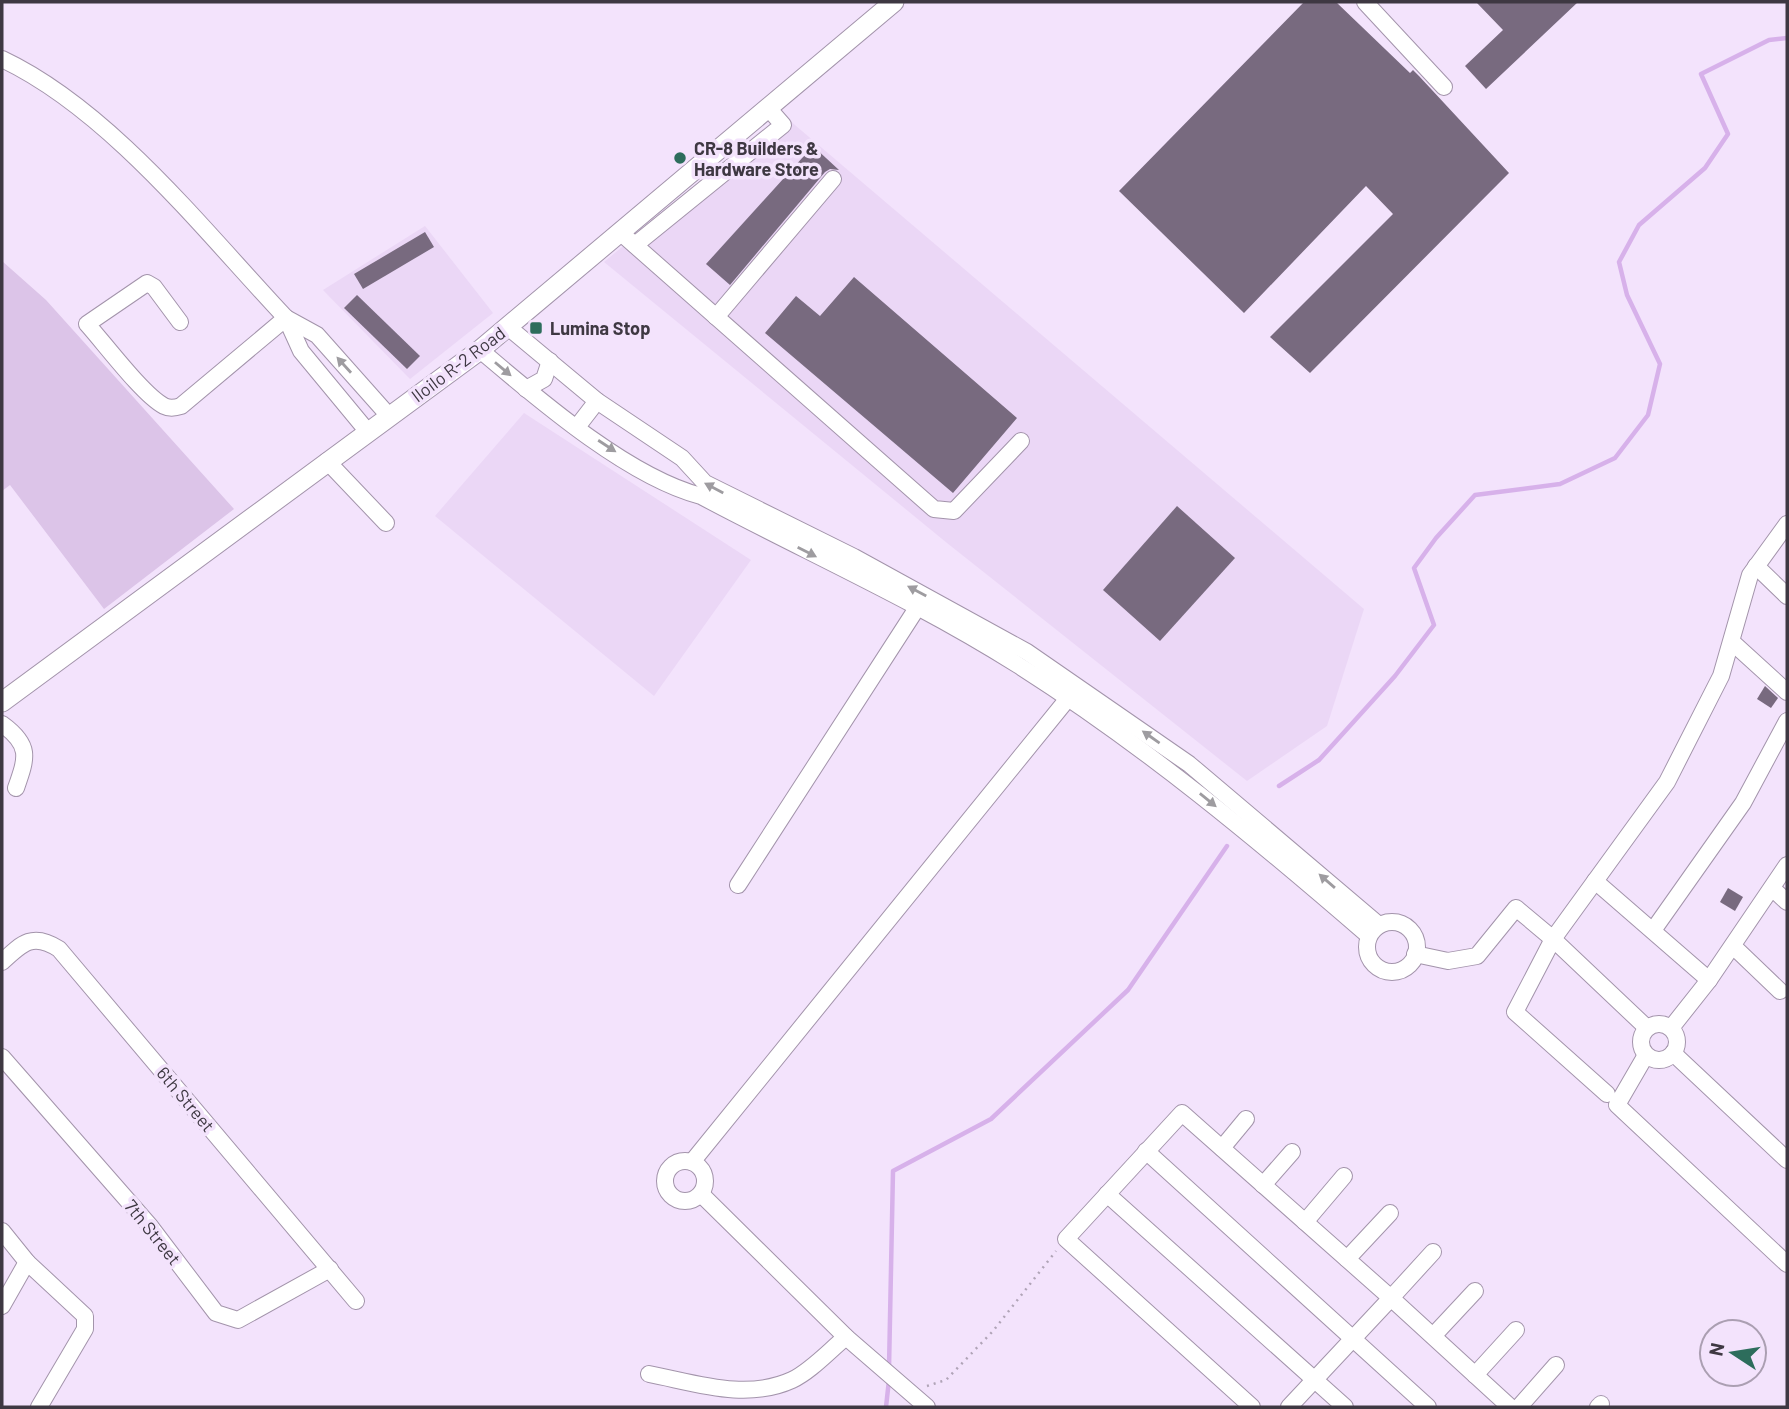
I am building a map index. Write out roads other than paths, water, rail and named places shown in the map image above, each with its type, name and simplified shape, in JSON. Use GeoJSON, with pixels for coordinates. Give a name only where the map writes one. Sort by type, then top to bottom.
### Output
{"type":"FeatureCollection","features":[{"type":"Feature","properties":{"kind":"main road","name":"Iloilo R-2 Road"},"geometry":{"type":"LineString","coordinates":[[2,702],[628,239],[769,109],[894,2]]}},
{"type":"Feature","properties":{"kind":"street"},"geometry":{"type":"LineString","coordinates":[[1365,2],[1444,87]]}},
{"type":"Feature","properties":{"kind":"street"},"geometry":{"type":"LineString","coordinates":[[2,59],[45,84],[116,137],[286,318],[317,335],[389,416]]}},
{"type":"Feature","properties":{"kind":"street"},"geometry":{"type":"LineString","coordinates":[[716,317],[832,179]]}},
{"type":"Feature","properties":{"kind":"street"},"geometry":{"type":"LineString","coordinates":[[628,239],[934,509],[954,512],[1021,441]]}},
{"type":"Feature","properties":{"kind":"street"},"geometry":{"type":"LineString","coordinates":[[180,322],[154,287],[147,283],[87,324],[163,406],[172,408],[181,406],[286,318]]}},
{"type":"Feature","properties":{"kind":"street"},"geometry":{"type":"LineString","coordinates":[[286,318],[301,351],[368,432]]}},
{"type":"Feature","properties":{"kind":"street"},"geometry":{"type":"LineString","coordinates":[[508,327],[597,401],[681,458],[705,484],[759,519]]}},
{"type":"Feature","properties":{"kind":"street"},"geometry":{"type":"LineString","coordinates":[[480,350],[577,427],[664,484],[759,519],[850,564],[1022,658],[1184,770],[1374,931]]}},
{"type":"Feature","properties":{"kind":"street"},"geometry":{"type":"LineString","coordinates":[[526,389],[544,379],[550,361]]}},
{"type":"Feature","properties":{"kind":"street"},"geometry":{"type":"LineString","coordinates":[[577,427],[597,401]]}},
{"type":"Feature","properties":{"kind":"street"},"geometry":{"type":"LineString","coordinates":[[664,484],[681,458]]}},
{"type":"Feature","properties":{"kind":"street"},"geometry":{"type":"LineString","coordinates":[[327,461],[386,523]]}},
{"type":"Feature","properties":{"kind":"street"},"geometry":{"type":"LineString","coordinates":[[1607,1094],[1515,1012],[1553,939],[1667,782],[1721,676],[1750,575],[1787,524]]}},
{"type":"Feature","properties":{"kind":"street"},"geometry":{"type":"LineString","coordinates":[[850,564],[930,609]]}},
{"type":"Feature","properties":{"kind":"street"},"geometry":{"type":"LineString","coordinates":[[1756,566],[1787,596]]}},
{"type":"Feature","properties":{"kind":"street"},"geometry":{"type":"LineString","coordinates":[[737,885],[930,609]]}},
{"type":"Feature","properties":{"kind":"street"},"geometry":{"type":"LineString","coordinates":[[1732,642],[1787,692]]}},
{"type":"Feature","properties":{"kind":"street"},"geometry":{"type":"LineString","coordinates":[[692,1162],[705,1178],[701,1194],[694,1199],[679,1200],[668,1191],[665,1183],[671,1167],[678,1163],[692,1162],[1072,692]]}},
{"type":"Feature","properties":{"kind":"street"},"geometry":{"type":"LineString","coordinates":[[1654,929],[1743,803],[1787,721]]}},
{"type":"Feature","properties":{"kind":"street"},"geometry":{"type":"LineString","coordinates":[[2,724],[20,740],[26,752],[16,788]]}},
{"type":"Feature","properties":{"kind":"street"},"geometry":{"type":"LineString","coordinates":[[1671,1028],[1709,980],[1787,865]]}},
{"type":"Feature","properties":{"kind":"street"},"geometry":{"type":"LineString","coordinates":[[1595,881],[1654,929],[1709,980]]}},
{"type":"Feature","properties":{"kind":"street"},"geometry":{"type":"LineString","coordinates":[[1772,888],[1787,902]]}},
{"type":"Feature","properties":{"kind":"street"},"geometry":{"type":"LineString","coordinates":[[1415,954],[1460,961],[1477,956],[1516,908],[1553,939],[1647,1028]]}},
{"type":"Feature","properties":{"kind":"street"},"geometry":{"type":"LineString","coordinates":[[1396,922],[1410,930],[1416,946],[1415,954],[1406,967],[1383,970],[1371,960],[1368,952],[1374,931],[1396,922]]}},
{"type":"Feature","properties":{"kind":"street","name":"6th Street"},"geometry":{"type":"LineString","coordinates":[[2,962],[19,946],[33,940],[46,940],[59,949],[356,1301]]}},
{"type":"Feature","properties":{"kind":"street"},"geometry":{"type":"LineString","coordinates":[[1733,946],[1780,991]]}},
{"type":"Feature","properties":{"kind":"street"},"geometry":{"type":"LineString","coordinates":[[1658,1023],[1671,1028],[1677,1042],[1673,1054],[1657,1060],[1646,1055],[1641,1044],[1647,1028],[1658,1023]]}},
{"type":"Feature","properties":{"kind":"street"},"geometry":{"type":"LineString","coordinates":[[1673,1054],[1787,1160]]}},
{"type":"Feature","properties":{"kind":"street"},"geometry":{"type":"LineString","coordinates":[[1646,1055],[1617,1105],[1787,1264]]}},
{"type":"Feature","properties":{"kind":"street","name":"7th Street"},"geometry":{"type":"LineString","coordinates":[[2,1058],[150,1226],[216,1313],[238,1320],[330,1269]]}},
{"type":"Feature","properties":{"kind":"street"},"geometry":{"type":"LineString","coordinates":[[1252,1407],[1066,1239],[1181,1113],[1510,1407]]}},
{"type":"Feature","properties":{"kind":"street"},"geometry":{"type":"LineString","coordinates":[[1222,1148],[1246,1119]]}},
{"type":"Feature","properties":{"kind":"street"},"geometry":{"type":"LineString","coordinates":[[1146,1151],[1428,1407]]}},
{"type":"Feature","properties":{"kind":"street"},"geometry":{"type":"LineString","coordinates":[[1263,1185],[1292,1152]]}},
{"type":"Feature","properties":{"kind":"street"},"geometry":{"type":"LineString","coordinates":[[1305,1222],[1344,1176]]}},
{"type":"Feature","properties":{"kind":"street"},"geometry":{"type":"LineString","coordinates":[[701,1194],[846,1336],[927,1407]]}},
{"type":"Feature","properties":{"kind":"street"},"geometry":{"type":"LineString","coordinates":[[1107,1194],[1345,1407]]}},
{"type":"Feature","properties":{"kind":"street"},"geometry":{"type":"LineString","coordinates":[[1347,1259],[1390,1213]]}},
{"type":"Feature","properties":{"kind":"street"},"geometry":{"type":"LineString","coordinates":[[2,1231],[27,1262],[85,1315],[86,1329],[39,1407]]}},
{"type":"Feature","properties":{"kind":"street"},"geometry":{"type":"LineString","coordinates":[[1289,1407],[1433,1252]]}},
{"type":"Feature","properties":{"kind":"street"},"geometry":{"type":"LineString","coordinates":[[2,1306],[27,1262]]}},
{"type":"Feature","properties":{"kind":"street"},"geometry":{"type":"LineString","coordinates":[[1433,1336],[1475,1291]]}},
{"type":"Feature","properties":{"kind":"street"},"geometry":{"type":"LineString","coordinates":[[1475,1375],[1516,1330]]}},
{"type":"Feature","properties":{"kind":"street"},"geometry":{"type":"LineString","coordinates":[[649,1374],[740,1392],[773,1387],[794,1379],[846,1336]]}},
{"type":"Feature","properties":{"kind":"street"},"geometry":{"type":"LineString","coordinates":[[1519,1407],[1556,1365]]}},
{"type":"Feature","properties":{"kind":"waterway"},"geometry":{"type":"LineString","coordinates":[[1279,786],[1319,760],[1395,676],[1434,625],[1414,568],[1436,538],[1475,495],[1560,484],[1615,458],[1648,415],[1660,364],[1627,295],[1619,262],[1639,225],[1705,168],[1728,134],[1701,74],[1769,40],[1787,38]]}},
{"type":"Feature","properties":{"kind":"waterway"},"geometry":{"type":"LineString","coordinates":[[889,1368],[893,1171],[991,1119],[1128,990],[1227,846]]}},
{"type":"Feature","properties":{"kind":"waterway"},"geometry":{"type":"LineString","coordinates":[[886,1407],[889,1380]]}},
{"type":"Feature","properties":{"kind":"place","name":"CR-8 Builders & Hardware Store"},"geometry":{"type":"Point","coordinates":[680,158]}},
{"type":"Feature","properties":{"kind":"place","name":"Lumina Stop"},"geometry":{"type":"Point","coordinates":[536,328]}}]}
